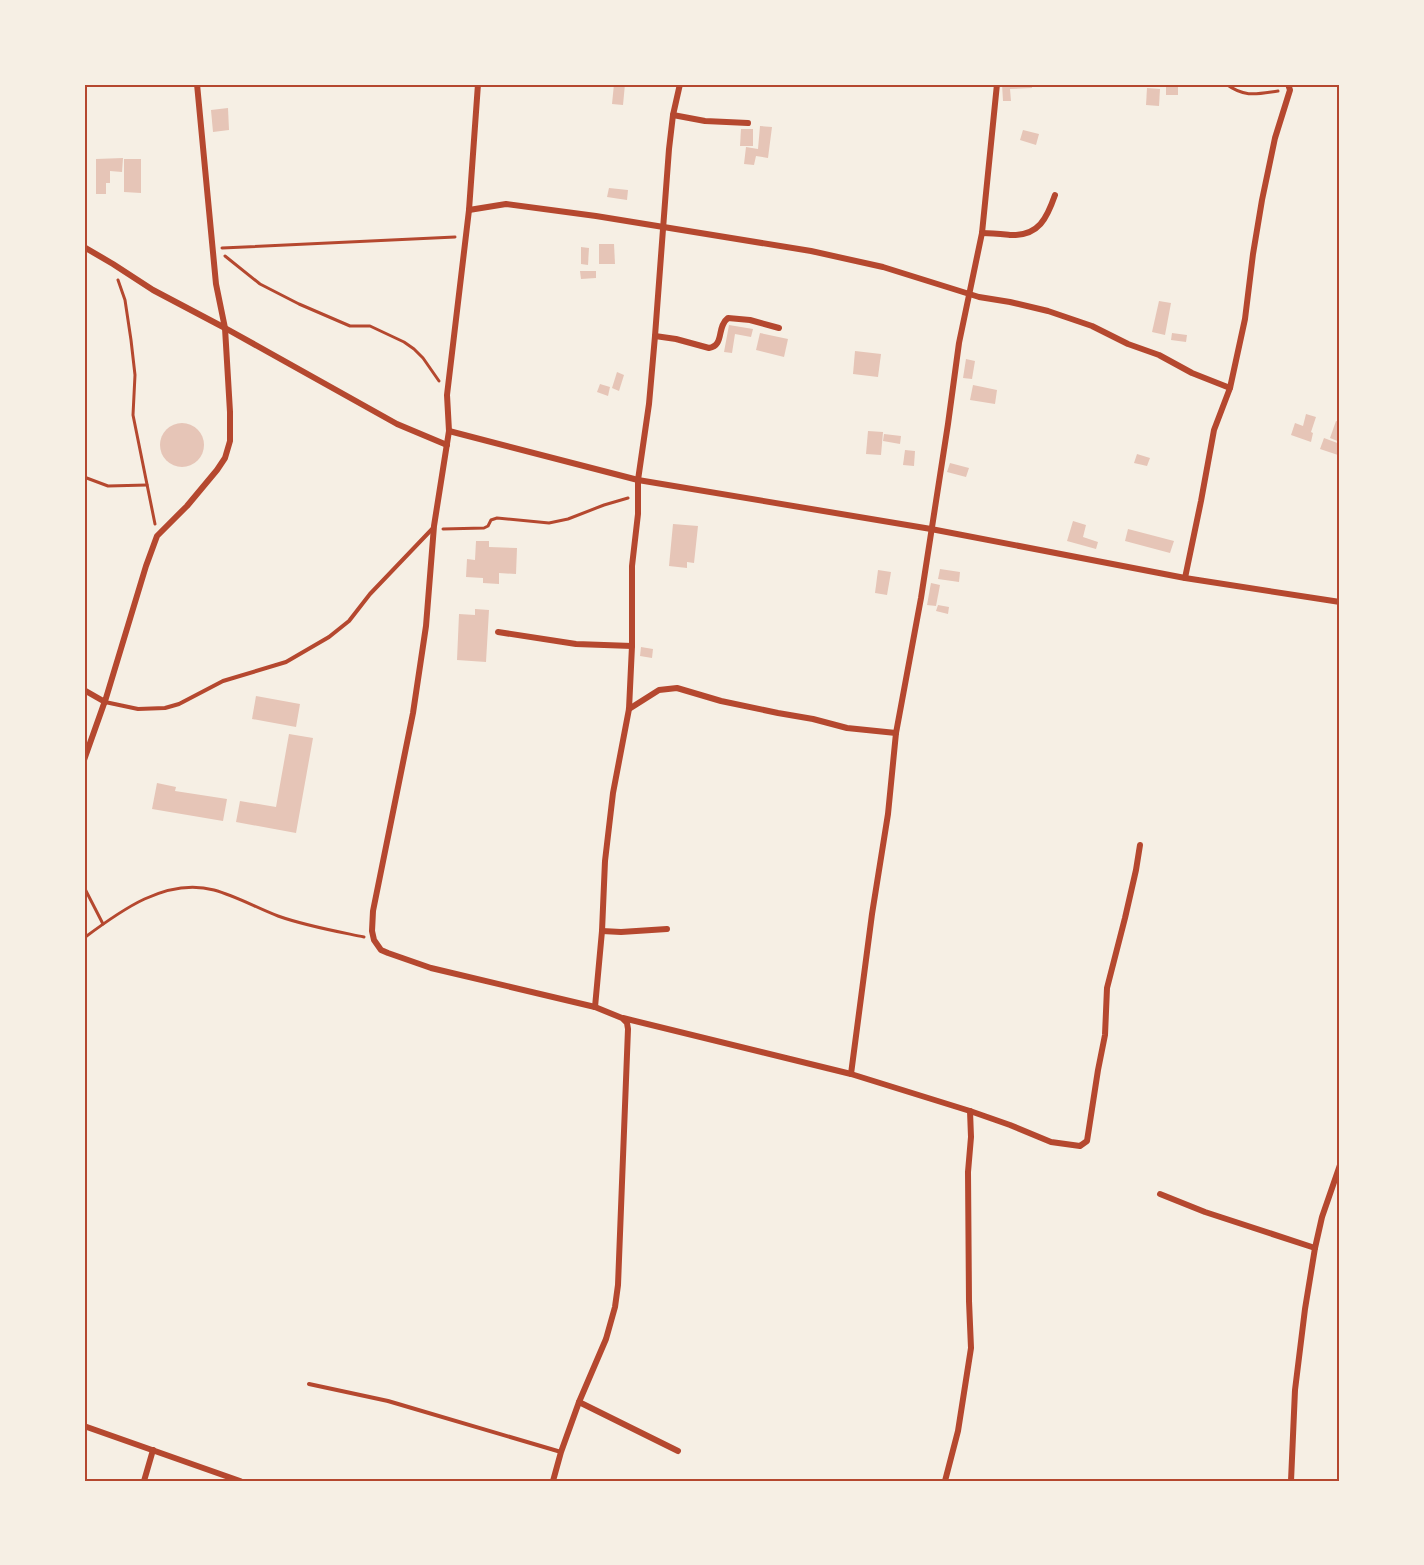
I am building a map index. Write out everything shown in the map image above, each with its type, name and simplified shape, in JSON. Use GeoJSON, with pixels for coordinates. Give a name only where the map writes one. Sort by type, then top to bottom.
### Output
{"type":"FeatureCollection","features":[{"type":"Feature","properties":{"kind":"street"},"geometry":{"type":"LineString","coordinates":[[84,760],[105,702],[157,536],[187,506],[217,470],[225,458],[230,441],[225,328],[216,284],[197,84]]}},
{"type":"Feature","properties":{"kind":"street"},"geometry":{"type":"LineString","coordinates":[[478,84],[469,210],[447,395],[449,431],[434,527],[426,626],[413,712],[373,911],[372,931],[374,940],[381,950],[431,968],[595,1007],[621,1018],[851,1074],[970,1111],[1052,1142],[1080,1146],[1087,1141],[1105,1035],[1107,988],[1140,846]]}},
{"type":"Feature","properties":{"kind":"street"},"geometry":{"type":"LineString","coordinates":[[595,1007],[606,849],[613,793],[629,709],[632,566],[638,514],[638,480],[649,404],[669,149],[680,84]]}},
{"type":"Feature","properties":{"kind":"street"},"geometry":{"type":"LineString","coordinates":[[851,1074],[888,814],[896,734],[921,597],[960,343],[982,233],[997,84]]}},
{"type":"Feature","properties":{"kind":"street"},"geometry":{"type":"LineString","coordinates":[[1185,578],[1214,430],[1230,388],[1245,320],[1263,200],[1275,138],[1289,87]]}},
{"type":"Feature","properties":{"kind":"street"},"geometry":{"type":"LineString","coordinates":[[673,115],[705,121],[748,123]]}},
{"type":"Feature","properties":{"kind":"street"},"geometry":{"type":"LineString","coordinates":[[982,233],[1019,235],[1031,232],[1043,222],[1055,195]]}},
{"type":"Feature","properties":{"kind":"street"},"geometry":{"type":"LineString","coordinates":[[469,210],[506,204],[664,226],[811,251],[883,267],[970,294],[1048,311],[1092,326],[1230,388]]}},
{"type":"Feature","properties":{"kind":"street"},"geometry":{"type":"LineString","coordinates":[[84,247],[153,290],[397,424],[447,445]]}},
{"type":"Feature","properties":{"kind":"street"},"geometry":{"type":"LineString","coordinates":[[655,336],[711,348],[717,344],[726,318],[739,318],[779,328]]}},
{"type":"Feature","properties":{"kind":"street"},"geometry":{"type":"LineString","coordinates":[[449,431],[638,480],[931,529],[1185,578],[1340,602]]}},
{"type":"Feature","properties":{"kind":"street"},"geometry":{"type":"LineString","coordinates":[[498,632],[576,644],[632,646]]}},
{"type":"Feature","properties":{"kind":"street"},"geometry":{"type":"LineString","coordinates":[[629,709],[659,690],[677,688],[847,728],[896,734]]}},
{"type":"Feature","properties":{"kind":"street"},"geometry":{"type":"LineString","coordinates":[[84,690],[105,702]]}},
{"type":"Feature","properties":{"kind":"street"},"geometry":{"type":"LineString","coordinates":[[602,931],[667,929]]}},
{"type":"Feature","properties":{"kind":"street"},"geometry":{"type":"LineString","coordinates":[[553,1481],[579,1402],[606,1339],[615,1307],[618,1285],[628,1029],[627,1023],[621,1018]]}},
{"type":"Feature","properties":{"kind":"street"},"geometry":{"type":"LineString","coordinates":[[945,1481],[958,1431],[971,1348],[968,1172],[971,1137],[970,1111]]}},
{"type":"Feature","properties":{"kind":"street"},"geometry":{"type":"LineString","coordinates":[[1291,1481],[1294,1390],[1315,1248],[1322,1217],[1340,1165]]}},
{"type":"Feature","properties":{"kind":"street"},"geometry":{"type":"LineString","coordinates":[[1160,1194],[1212,1215],[1315,1248]]}},
{"type":"Feature","properties":{"kind":"street"},"geometry":{"type":"LineString","coordinates":[[579,1402],[678,1451]]}},
{"type":"Feature","properties":{"kind":"street"},"geometry":{"type":"LineString","coordinates":[[84,1426],[240,1481]]}},
{"type":"Feature","properties":{"kind":"street"},"geometry":{"type":"LineString","coordinates":[[144,1481],[153,1450]]}},
{"type":"Feature","properties":{"kind":"lane"},"geometry":{"type":"LineString","coordinates":[[105,702],[138,709],[165,708],[179,704],[224,681],[286,662],[329,637],[349,621],[370,594],[434,527]]}},
{"type":"Feature","properties":{"kind":"lane"},"geometry":{"type":"LineString","coordinates":[[309,1384],[388,1401],[561,1452]]}},
{"type":"Feature","properties":{"kind":"path"},"geometry":{"type":"LineString","coordinates":[[1226,84],[1249,94],[1289,87]]}},
{"type":"Feature","properties":{"kind":"path"},"geometry":{"type":"LineString","coordinates":[[213,248],[466,236]]}},
{"type":"Feature","properties":{"kind":"path"},"geometry":{"type":"LineString","coordinates":[[213,248],[260,284],[299,304],[350,326],[370,327],[404,342],[423,358],[447,395]]}},
{"type":"Feature","properties":{"kind":"path"},"geometry":{"type":"LineString","coordinates":[[113,264],[125,300],[135,375],[133,415],[157,536]]}},
{"type":"Feature","properties":{"kind":"path"},"geometry":{"type":"LineString","coordinates":[[84,477],[108,486],[147,485]]}},
{"type":"Feature","properties":{"kind":"path"},"geometry":{"type":"LineString","coordinates":[[434,527],[484,528],[491,520],[497,518],[549,523],[576,517],[604,505],[638,495]]}},
{"type":"Feature","properties":{"kind":"path"},"geometry":{"type":"LineString","coordinates":[[84,938],[142,900],[172,889],[191,886],[223,893],[298,922],[374,940]]}},
{"type":"Feature","properties":{"kind":"path"},"geometry":{"type":"LineString","coordinates":[[84,887],[103,924]]}},
{"type":"Feature","properties":{"kind":"building"},"geometry":{"type":"Polygon","coordinates":[[[614,84],[625,84],[623,105],[612,104],[614,84]]]}},
{"type":"Feature","properties":{"kind":"building"},"geometry":{"type":"Polygon","coordinates":[[[1002,84],[1032,84],[1032,88],[1010,89],[1011,101],[1003,101],[1002,84]]]}},
{"type":"Feature","properties":{"kind":"building"},"geometry":{"type":"Polygon","coordinates":[[[1166,86],[1178,86],[1178,95],[1166,95],[1166,86]]]}},
{"type":"Feature","properties":{"kind":"building"},"geometry":{"type":"Polygon","coordinates":[[[1147,88],[1160,89],[1159,106],[1146,105],[1147,88]]]}},
{"type":"Feature","properties":{"kind":"building"},"geometry":{"type":"Polygon","coordinates":[[[228,108],[229,130],[213,132],[211,110],[228,108]]]}},
{"type":"Feature","properties":{"kind":"building"},"geometry":{"type":"Polygon","coordinates":[[[760,126],[772,127],[768,158],[756,156],[754,165],[744,164],[746,147],[758,149],[760,126]]]}},
{"type":"Feature","properties":{"kind":"building"},"geometry":{"type":"Polygon","coordinates":[[[741,129],[753,129],[753,146],[740,146],[741,129]]]}},
{"type":"Feature","properties":{"kind":"building"},"geometry":{"type":"Polygon","coordinates":[[[1023,130],[1039,134],[1036,145],[1020,140],[1023,130]]]}},
{"type":"Feature","properties":{"kind":"building"},"geometry":{"type":"Polygon","coordinates":[[[123,158],[122,172],[110,171],[110,183],[106,183],[106,194],[96,194],[96,159],[123,158]]]}},
{"type":"Feature","properties":{"kind":"building"},"geometry":{"type":"Polygon","coordinates":[[[124,159],[141,159],[141,193],[124,192],[124,159]]]}},
{"type":"Feature","properties":{"kind":"building"},"geometry":{"type":"Polygon","coordinates":[[[609,188],[628,190],[627,200],[607,197],[609,188]]]}},
{"type":"Feature","properties":{"kind":"building"},"geometry":{"type":"Polygon","coordinates":[[[599,244],[614,244],[615,264],[599,264],[599,244]]]}},
{"type":"Feature","properties":{"kind":"building"},"geometry":{"type":"Polygon","coordinates":[[[581,247],[589,248],[588,265],[581,264],[581,247]]]}},
{"type":"Feature","properties":{"kind":"building"},"geometry":{"type":"Polygon","coordinates":[[[580,271],[596,271],[596,278],[581,279],[580,271]]]}},
{"type":"Feature","properties":{"kind":"building"},"geometry":{"type":"Polygon","coordinates":[[[1159,301],[1171,303],[1165,335],[1152,332],[1159,301]]]}},
{"type":"Feature","properties":{"kind":"building"},"geometry":{"type":"Polygon","coordinates":[[[729,325],[753,329],[751,337],[735,334],[732,353],[724,352],[729,325]]]}},
{"type":"Feature","properties":{"kind":"building"},"geometry":{"type":"Polygon","coordinates":[[[760,333],[788,339],[784,357],[756,350],[760,333]]]}},
{"type":"Feature","properties":{"kind":"building"},"geometry":{"type":"Polygon","coordinates":[[[1172,333],[1187,335],[1186,342],[1171,340],[1172,333]]]}},
{"type":"Feature","properties":{"kind":"building"},"geometry":{"type":"Polygon","coordinates":[[[855,351],[881,354],[878,377],[853,374],[855,351]]]}},
{"type":"Feature","properties":{"kind":"building"},"geometry":{"type":"Polygon","coordinates":[[[966,359],[975,361],[972,379],[963,378],[966,359]]]}},
{"type":"Feature","properties":{"kind":"building"},"geometry":{"type":"Polygon","coordinates":[[[617,372],[624,375],[619,391],[612,388],[617,372]]]}},
{"type":"Feature","properties":{"kind":"building"},"geometry":{"type":"Polygon","coordinates":[[[600,384],[610,387],[608,396],[597,392],[600,384]]]}},
{"type":"Feature","properties":{"kind":"building"},"geometry":{"type":"Polygon","coordinates":[[[973,385],[997,390],[995,404],[970,400],[973,385]]]}},
{"type":"Feature","properties":{"kind":"building"},"geometry":{"type":"Polygon","coordinates":[[[1306,414],[1316,417],[1311,432],[1313,433],[1311,442],[1291,435],[1295,423],[1303,426],[1306,414]]]}},
{"type":"Feature","properties":{"kind":"building"},"geometry":{"type":"Polygon","coordinates":[[[1336,421],[1340,422],[1340,442],[1330,438],[1336,421]]]}},
{"type":"Feature","properties":{"kind":"building"},"geometry":{"type":"Polygon","coordinates":[[[182,423],[191,424],[198,429],[203,436],[203,454],[198,461],[191,466],[182,467],[173,466],[166,461],[161,454],[160,445],[161,436],[166,429],[173,424],[182,423]]]}},
{"type":"Feature","properties":{"kind":"building"},"geometry":{"type":"Polygon","coordinates":[[[868,431],[883,432],[881,455],[866,454],[868,431]]]}},
{"type":"Feature","properties":{"kind":"building"},"geometry":{"type":"Polygon","coordinates":[[[884,434],[901,436],[900,444],[883,441],[884,434]]]}},
{"type":"Feature","properties":{"kind":"building"},"geometry":{"type":"Polygon","coordinates":[[[1324,438],[1340,444],[1338,455],[1320,449],[1324,438]]]}},
{"type":"Feature","properties":{"kind":"building"},"geometry":{"type":"Polygon","coordinates":[[[905,450],[915,451],[914,466],[903,465],[905,450]]]}},
{"type":"Feature","properties":{"kind":"building"},"geometry":{"type":"Polygon","coordinates":[[[1137,454],[1150,458],[1147,466],[1134,463],[1137,454]]]}},
{"type":"Feature","properties":{"kind":"building"},"geometry":{"type":"Polygon","coordinates":[[[950,463],[969,468],[966,477],[947,472],[950,463]]]}},
{"type":"Feature","properties":{"kind":"building"},"geometry":{"type":"Polygon","coordinates":[[[1073,521],[1086,525],[1083,537],[1098,542],[1096,549],[1067,541],[1073,521]]]}},
{"type":"Feature","properties":{"kind":"building"},"geometry":{"type":"Polygon","coordinates":[[[673,524],[698,526],[694,563],[687,562],[687,568],[669,566],[673,524]]]}},
{"type":"Feature","properties":{"kind":"building"},"geometry":{"type":"Polygon","coordinates":[[[1128,529],[1174,541],[1170,553],[1125,541],[1128,529]]]}},
{"type":"Feature","properties":{"kind":"building"},"geometry":{"type":"Polygon","coordinates":[[[476,541],[489,541],[489,547],[517,548],[516,574],[499,573],[499,584],[483,583],[483,578],[466,577],[467,559],[475,560],[476,541]]]}},
{"type":"Feature","properties":{"kind":"building"},"geometry":{"type":"Polygon","coordinates":[[[940,569],[960,572],[959,582],[938,579],[940,569]]]}},
{"type":"Feature","properties":{"kind":"building"},"geometry":{"type":"Polygon","coordinates":[[[878,570],[891,572],[887,595],[875,593],[878,570]]]}},
{"type":"Feature","properties":{"kind":"building"},"geometry":{"type":"Polygon","coordinates":[[[931,583],[940,585],[936,606],[927,605],[931,583]]]}},
{"type":"Feature","properties":{"kind":"building"},"geometry":{"type":"Polygon","coordinates":[[[938,605],[949,607],[948,614],[936,611],[938,605]]]}},
{"type":"Feature","properties":{"kind":"building"},"geometry":{"type":"Polygon","coordinates":[[[475,609],[489,610],[486,662],[457,660],[459,614],[475,615],[475,609]]]}},
{"type":"Feature","properties":{"kind":"building"},"geometry":{"type":"Polygon","coordinates":[[[641,647],[653,649],[652,658],[640,656],[641,647]]]}},
{"type":"Feature","properties":{"kind":"building"},"geometry":{"type":"Polygon","coordinates":[[[256,696],[300,704],[296,727],[252,719],[256,696]]]}},
{"type":"Feature","properties":{"kind":"building"},"geometry":{"type":"Polygon","coordinates":[[[289,734],[313,738],[296,833],[236,822],[240,801],[276,807],[289,734]]]}},
{"type":"Feature","properties":{"kind":"building"},"geometry":{"type":"Polygon","coordinates":[[[157,783],[176,787],[175,791],[227,799],[223,821],[152,809],[157,783]]]}}]}
